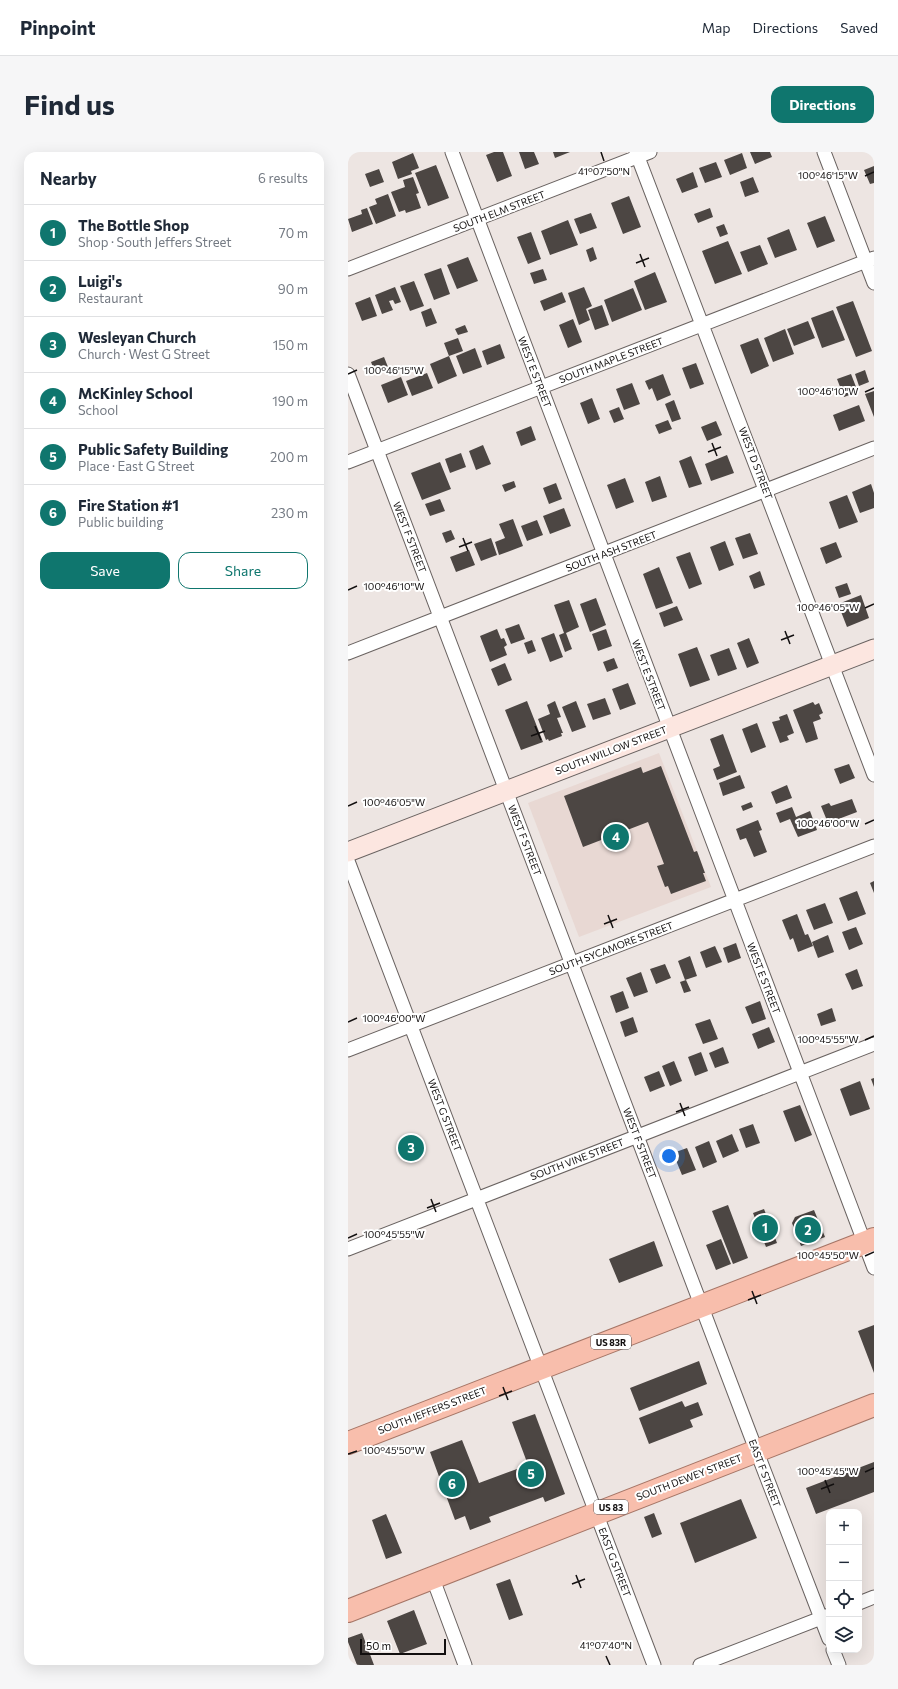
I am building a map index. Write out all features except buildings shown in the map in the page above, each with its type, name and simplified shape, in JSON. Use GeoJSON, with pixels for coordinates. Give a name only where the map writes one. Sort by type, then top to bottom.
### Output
{"type":"FeatureCollection","features":[{"type":"Feature","properties":{"kind":"highway","name":"SOUTH JEFFERS STREET"},"geometry":{"type":"LineString","coordinates":[[348,1443],[869,1241]]}},
{"type":"Feature","properties":{"kind":"highway","name":"SOUTH DEWEY STREET"},"geometry":{"type":"LineString","coordinates":[[348,1611],[433,1579],[596,1513],[874,1405]]}},
{"type":"Feature","properties":{"kind":"main road","name":"SOUTH WILLOW STREET"},"geometry":{"type":"LineString","coordinates":[[348,852],[874,649]]}},
{"type":"Feature","properties":{"kind":"street","name":"WEST E STREET"},"geometry":{"type":"LineString","coordinates":[[452,152],[800,1072],[869,1241],[874,1268]]}},
{"type":"Feature","properties":{"kind":"street"},"geometry":{"type":"LineString","coordinates":[[824,152],[870,259],[874,283]]}},
{"type":"Feature","properties":{"kind":"street","name":"SOUTH ELM STREET"},"geometry":{"type":"LineString","coordinates":[[348,270],[641,154]]}},
{"type":"Feature","properties":{"kind":"street","name":"WEST D STREET"},"geometry":{"type":"LineString","coordinates":[[641,154],[702,324],[874,775]]}},
{"type":"Feature","properties":{"kind":"street","name":"SOUTH MAPLE STREET"},"geometry":{"type":"LineString","coordinates":[[348,462],[870,259]]}},
{"type":"Feature","properties":{"kind":"street","name":"WEST F STREET"},"geometry":{"type":"LineString","coordinates":[[348,374],[702,1307]]}},
{"type":"Feature","properties":{"kind":"street","name":"SOUTH ASH STREET"},"geometry":{"type":"LineString","coordinates":[[348,653],[874,448]]}},
{"type":"Feature","properties":{"kind":"street","name":"SOUTH SYCAMORE STREET"},"geometry":{"type":"LineString","coordinates":[[348,1050],[874,846]]}},
{"type":"Feature","properties":{"kind":"street","name":"WEST G STREET"},"geometry":{"type":"LineString","coordinates":[[348,862],[541,1368]]}},
{"type":"Feature","properties":{"kind":"street","name":"SOUTH VINE STREET"},"geometry":{"type":"LineString","coordinates":[[348,1249],[874,1044]]}},
{"type":"Feature","properties":{"kind":"street","name":"EAST F STREET"},"geometry":{"type":"LineString","coordinates":[[702,1307],[756,1450],[825,1616]]}},
{"type":"Feature","properties":{"kind":"street","name":"EAST G STREET"},"geometry":{"type":"LineString","coordinates":[[541,1368],[654,1665]]}},
{"type":"Feature","properties":{"kind":"street"},"geometry":{"type":"LineString","coordinates":[[433,1579],[465,1665]]}},
{"type":"Feature","properties":{"kind":"street"},"geometry":{"type":"LineString","coordinates":[[862,1602],[874,1597]]}},
{"type":"Feature","properties":{"kind":"street"},"geometry":{"type":"LineString","coordinates":[[700,1665],[825,1616]]}},
{"type":"Feature","properties":{"kind":"street"},"geometry":{"type":"LineString","coordinates":[[834,1653],[839,1665]]}},
{"type":"Feature","properties":{"kind":"shaded area"},"geometry":{"type":"Polygon","coordinates":[[[659,753],[711,887],[579,937],[528,803],[659,753]]]}},
{"type":"Feature","properties":{"kind":"place","name":"McKinley School"},"geometry":{"type":"Point","coordinates":[616,837]}},
{"type":"Feature","properties":{"kind":"place","name":"Wesleyan Church"},"geometry":{"type":"Point","coordinates":[411,1148]}},
{"type":"Feature","properties":{"kind":"place","name":"The Bottle Shop"},"geometry":{"type":"Point","coordinates":[765,1228]}},
{"type":"Feature","properties":{"kind":"place","name":"Luigi's"},"geometry":{"type":"Point","coordinates":[808,1230]}},
{"type":"Feature","properties":{"kind":"place","name":"Public Safety Building"},"geometry":{"type":"Point","coordinates":[531,1474]}},
{"type":"Feature","properties":{"kind":"place","name":"Fire Station #1"},"geometry":{"type":"Point","coordinates":[452,1484]}}]}
